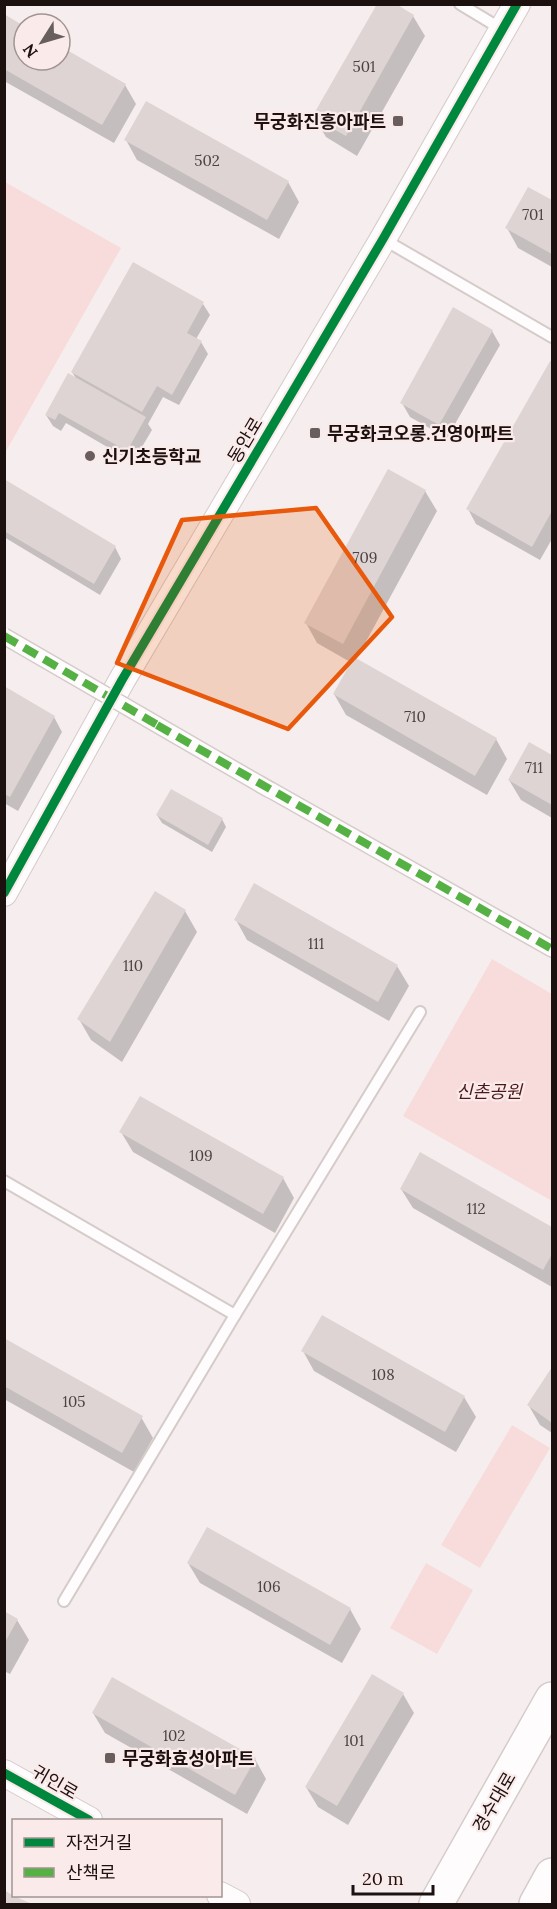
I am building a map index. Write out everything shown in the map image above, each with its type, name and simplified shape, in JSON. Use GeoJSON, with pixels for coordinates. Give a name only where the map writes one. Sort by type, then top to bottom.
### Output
{"type":"FeatureCollection","features":[{"type":"Feature","properties":{"kind":"main road","name":"경수대로"},"geometry":{"type":"LineString","coordinates":[[436,1905],[552,1699]]}},
{"type":"Feature","properties":{"kind":"main road"},"geometry":{"type":"LineString","coordinates":[[536,1905],[552,1875]]}},
{"type":"Feature","properties":{"kind":"street","name":"동안로"},"geometry":{"type":"LineString","coordinates":[[4,893],[122,680],[383,239],[517,4]]}},
{"type":"Feature","properties":{"kind":"street"},"geometry":{"type":"LineString","coordinates":[[4,636],[82,676]]}},
{"type":"Feature","properties":{"kind":"street"},"geometry":{"type":"LineString","coordinates":[[4,636],[260,784]]}},
{"type":"Feature","properties":{"kind":"street"},"geometry":{"type":"LineString","coordinates":[[157,725],[552,949]]}},
{"type":"Feature","properties":{"kind":"street","name":"귀인로"},"geometry":{"type":"LineString","coordinates":[[4,1773],[85,1819]]}},
{"type":"Feature","properties":{"kind":"street"},"geometry":{"type":"LineString","coordinates":[[222,1896],[237,1905]]}},
{"type":"Feature","properties":{"kind":"lane"},"geometry":{"type":"LineString","coordinates":[[460,4],[503,30]]}},
{"type":"Feature","properties":{"kind":"lane"},"geometry":{"type":"LineString","coordinates":[[383,239],[552,337]]}},
{"type":"Feature","properties":{"kind":"lane"},"geometry":{"type":"LineString","coordinates":[[64,1601],[420,1012]]}},
{"type":"Feature","properties":{"kind":"lane"},"geometry":{"type":"LineString","coordinates":[[4,1181],[235,1315]]}},
{"type":"Feature","properties":{"kind":"highlighted area"},"geometry":{"type":"Polygon","coordinates":[[[316,508],[392,617],[288,729],[117,663],[182,520],[316,508]]]}},
{"type":"Feature","properties":{"kind":"green space"},"geometry":{"type":"Polygon","coordinates":[[[5,182],[121,248],[4,453],[5,182]]]}},
{"type":"Feature","properties":{"kind":"green space","name":"신촌공원"},"geometry":{"type":"Polygon","coordinates":[[[492,959],[552,994],[552,1201],[403,1116],[492,959]]]}},
{"type":"Feature","properties":{"kind":"green space"},"geometry":{"type":"Polygon","coordinates":[[[512,1425],[550,1448],[480,1568],[441,1545],[512,1425]]]}},
{"type":"Feature","properties":{"kind":"green space"},"geometry":{"type":"Polygon","coordinates":[[[426,1563],[473,1590],[437,1654],[390,1628],[426,1563]]]}},
{"type":"Feature","properties":{"kind":"building"},"geometry":{"type":"Polygon","coordinates":[[[377,4],[396,4],[414,15],[346,136],[312,117],[377,4]]]}},
{"type":"Feature","properties":{"kind":"building"},"geometry":{"type":"Polygon","coordinates":[[[4,14],[12,19],[12,72],[72,72],[72,53],[126,84],[102,125],[4,69],[4,14]]]}},
{"type":"Feature","properties":{"kind":"building"},"geometry":{"type":"Polygon","coordinates":[[[146,101],[289,181],[267,220],[124,140],[146,101]]]}},
{"type":"Feature","properties":{"kind":"building"},"geometry":{"type":"Polygon","coordinates":[[[528,187],[552,200],[552,254],[505,228],[528,187]]]}},
{"type":"Feature","properties":{"kind":"building"},"geometry":{"type":"Polygon","coordinates":[[[133,262],[204,302],[187,333],[202,341],[172,395],[157,386],[142,412],[71,372],[133,262]]]}},
{"type":"Feature","properties":{"kind":"building"},"geometry":{"type":"Polygon","coordinates":[[[453,307],[493,330],[439,425],[400,403],[453,307]]]}},
{"type":"Feature","properties":{"kind":"building"},"geometry":{"type":"Polygon","coordinates":[[[550,361],[552,362],[552,511],[532,547],[466,509],[550,361]]]}},
{"type":"Feature","properties":{"kind":"building"},"geometry":{"type":"Polygon","coordinates":[[[68,373],[146,417],[127,451],[59,413],[55,420],[45,415],[68,373]]]}},
{"type":"Feature","properties":{"kind":"building"},"geometry":{"type":"Polygon","coordinates":[[[388,469],[426,490],[343,644],[304,623],[388,469]]]}},
{"type":"Feature","properties":{"kind":"building"},"geometry":{"type":"Polygon","coordinates":[[[4,479],[116,546],[94,584],[4,531],[4,479]]]}},
{"type":"Feature","properties":{"kind":"building"},"geometry":{"type":"Polygon","coordinates":[[[354,657],[497,738],[475,776],[333,694],[354,657]]]}},
{"type":"Feature","properties":{"kind":"building"},"geometry":{"type":"Polygon","coordinates":[[[4,686],[55,716],[10,797],[4,794],[4,686]]]}},
{"type":"Feature","properties":{"kind":"building"},"geometry":{"type":"Polygon","coordinates":[[[529,742],[552,755],[552,805],[508,780],[529,742]]]}},
{"type":"Feature","properties":{"kind":"building"},"geometry":{"type":"Polygon","coordinates":[[[171,789],[223,818],[208,845],[156,815],[171,789]]]}},
{"type":"Feature","properties":{"kind":"building"},"geometry":{"type":"Polygon","coordinates":[[[254,883],[398,965],[378,1002],[234,920],[254,883]]]}},
{"type":"Feature","properties":{"kind":"building"},"geometry":{"type":"Polygon","coordinates":[[[155,891],[186,910],[110,1042],[77,1019],[155,891]]]}},
{"type":"Feature","properties":{"kind":"building"},"geometry":{"type":"Polygon","coordinates":[[[140,1096],[284,1177],[263,1214],[119,1132],[140,1096]]]}},
{"type":"Feature","properties":{"kind":"building"},"geometry":{"type":"Polygon","coordinates":[[[420,1152],[552,1227],[552,1254],[543,1270],[400,1189],[420,1152]]]}},
{"type":"Feature","properties":{"kind":"building"},"geometry":{"type":"Polygon","coordinates":[[[322,1315],[465,1396],[445,1432],[301,1351],[322,1315]]]}},
{"type":"Feature","properties":{"kind":"building"},"geometry":{"type":"Polygon","coordinates":[[[4,1338],[143,1416],[122,1453],[4,1386],[4,1338]]]}},
{"type":"Feature","properties":{"kind":"building"},"geometry":{"type":"Polygon","coordinates":[[[552,1367],[552,1423],[527,1405],[552,1367]]]}},
{"type":"Feature","properties":{"kind":"building"},"geometry":{"type":"Polygon","coordinates":[[[207,1527],[351,1608],[330,1645],[187,1563],[207,1527]]]}},
{"type":"Feature","properties":{"kind":"building"},"geometry":{"type":"Polygon","coordinates":[[[4,1611],[18,1619],[4,1644],[4,1611]]]}},
{"type":"Feature","properties":{"kind":"building"},"geometry":{"type":"Polygon","coordinates":[[[372,1674],[404,1693],[337,1806],[305,1787],[372,1674]]]}},
{"type":"Feature","properties":{"kind":"building"},"geometry":{"type":"Polygon","coordinates":[[[112,1677],[256,1758],[235,1795],[92,1713],[112,1677]]]}},
{"type":"Feature","properties":{"kind":"building"},"geometry":{"type":"Polygon","coordinates":[[[4,1890],[12,1897],[32,1904],[4,1904],[4,1890]]]}},
{"type":"Feature","properties":{"kind":"marked path"},"geometry":{"type":"LineString","coordinates":[[4,636],[161,727]]}},
{"type":"Feature","properties":{"kind":"marked path"},"geometry":{"type":"LineString","coordinates":[[157,725],[552,949]]}},
{"type":"Feature","properties":{"kind":"cycle path"},"geometry":{"type":"LineString","coordinates":[[4,893],[122,680],[383,239],[517,4]]}},
{"type":"Feature","properties":{"kind":"cycle path"},"geometry":{"type":"LineString","coordinates":[[4,1773],[87,1819]]}},
{"type":"Feature","properties":{"kind":"place","name":"무궁화진흥아파트"},"geometry":{"type":"Point","coordinates":[398,121]}},
{"type":"Feature","properties":{"kind":"place","name":"무궁화코오롱.건영아파트"},"geometry":{"type":"Point","coordinates":[315,433]}},
{"type":"Feature","properties":{"kind":"place","name":"신기초등학교"},"geometry":{"type":"Point","coordinates":[90,456]}},
{"type":"Feature","properties":{"kind":"place","name":"무궁화효성아파트"},"geometry":{"type":"Point","coordinates":[110,1758]}}]}
